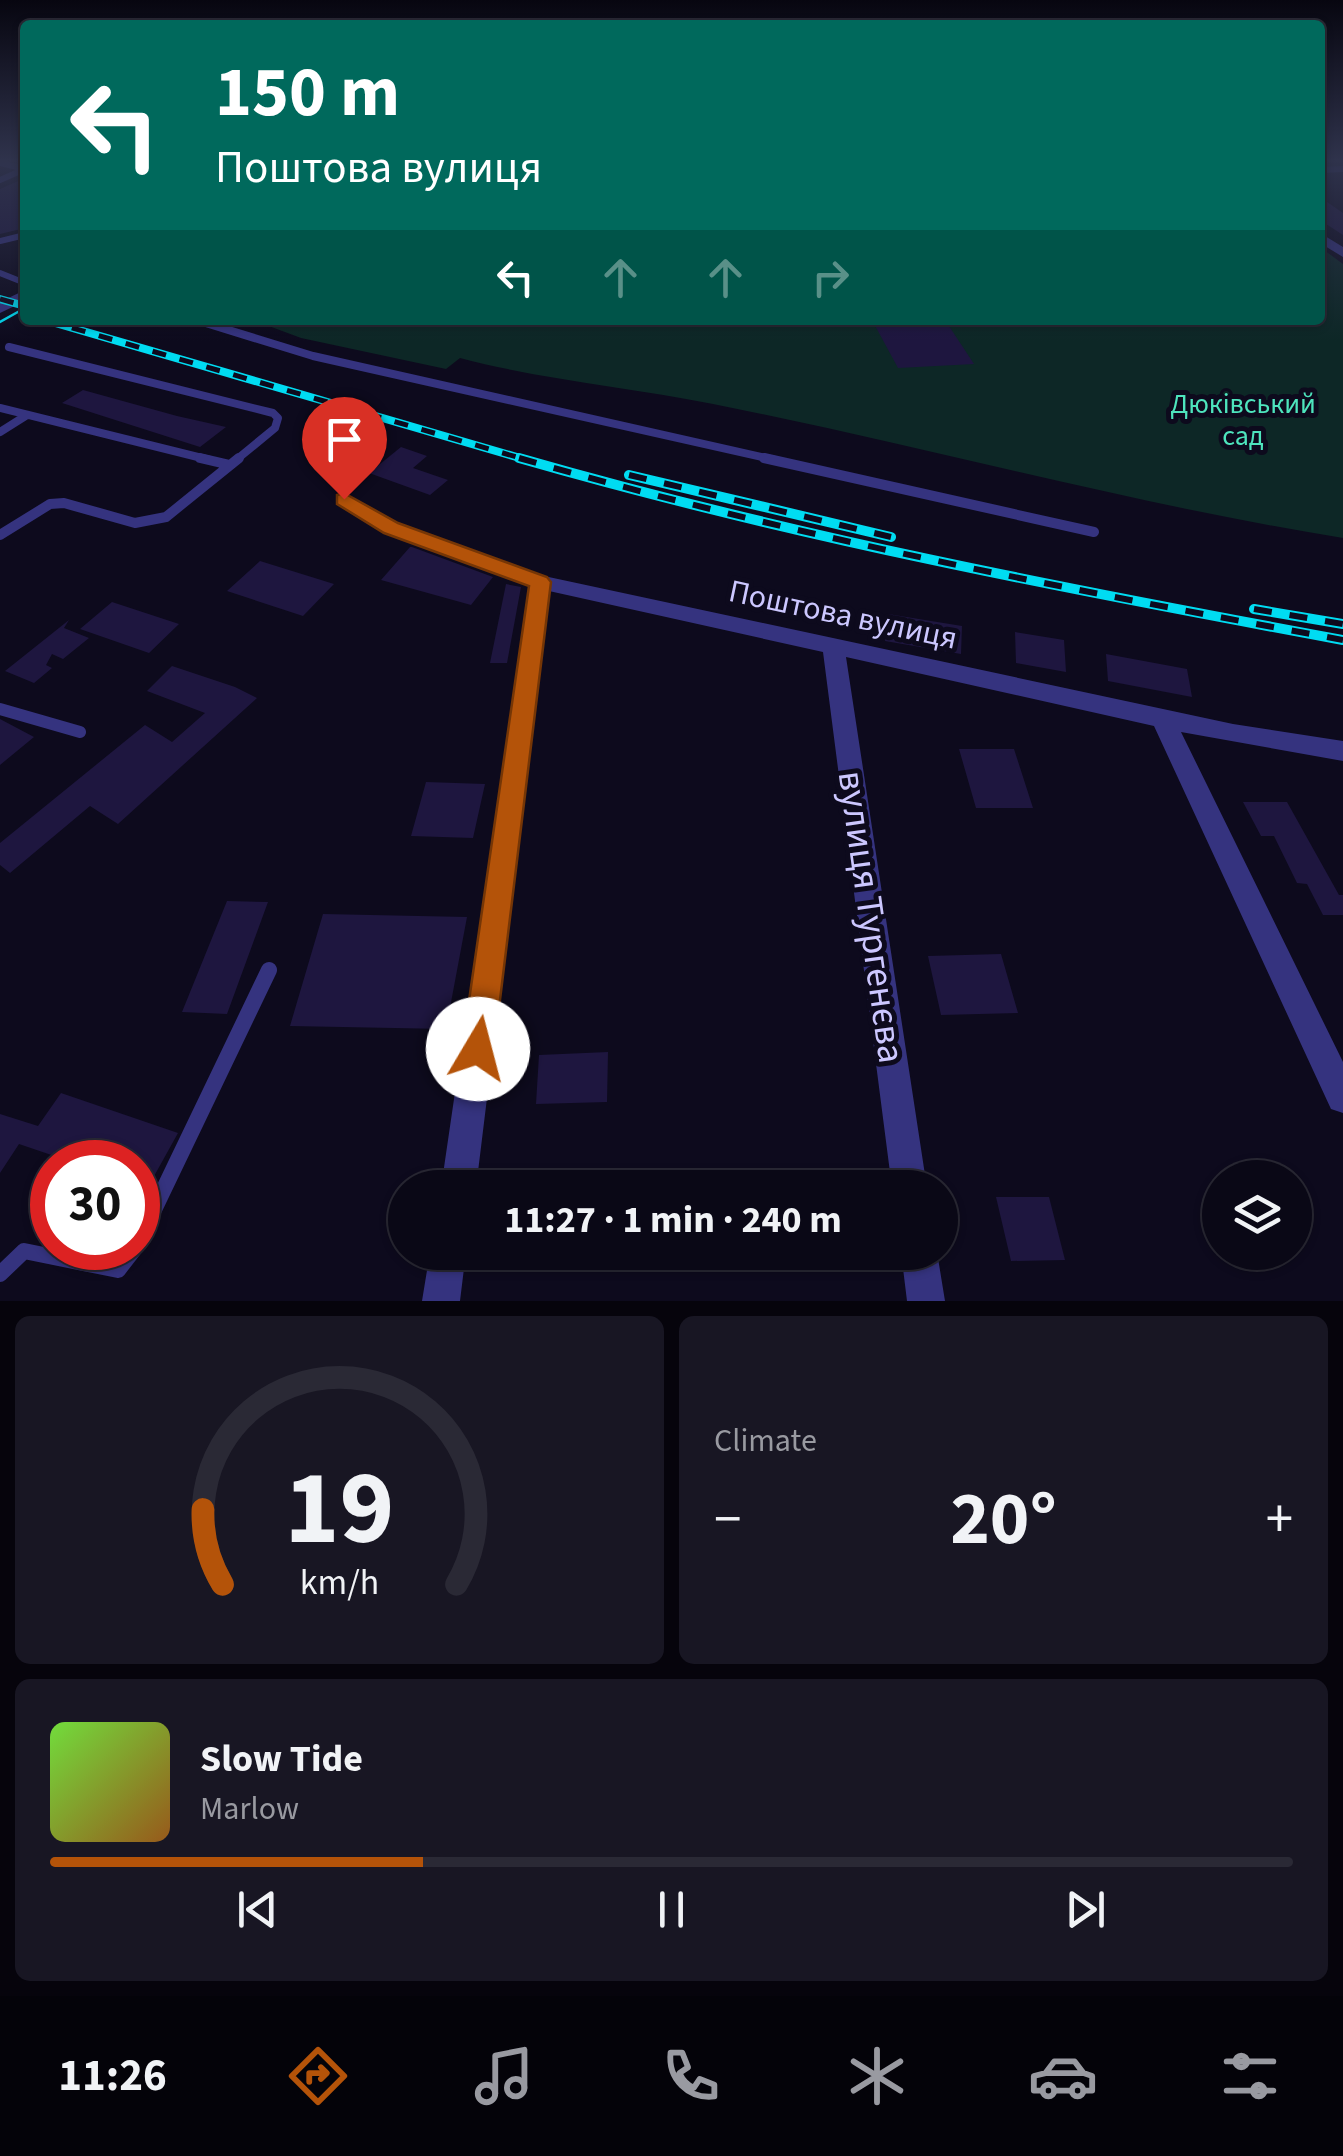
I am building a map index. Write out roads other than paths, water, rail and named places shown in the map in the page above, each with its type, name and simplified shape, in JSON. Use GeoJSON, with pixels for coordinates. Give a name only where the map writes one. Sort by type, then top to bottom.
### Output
{"type":"FeatureCollection","features":[{"type":"Feature","properties":{"kind":"street","name":"Поштова вулиця"},"geometry":{"type":"LineString","coordinates":[[344,499],[391,528],[540,582],[1233,734],[1343,752]]}},
{"type":"Feature","properties":{"kind":"street"},"geometry":{"type":"LineString","coordinates":[[460,1170],[540,582]]}},
{"type":"Feature","properties":{"kind":"street","name":"вулиця Тургенєва"},"geometry":{"type":"LineString","coordinates":[[832,646],[907,1170]]}},
{"type":"Feature","properties":{"kind":"street"},"geometry":{"type":"LineString","coordinates":[[1161,716],[1343,1097]]}},
{"type":"Feature","properties":{"kind":"street"},"geometry":{"type":"LineString","coordinates":[[441,1301],[445,1270]]}},
{"type":"Feature","properties":{"kind":"street"},"geometry":{"type":"LineString","coordinates":[[922,1270],[926,1301]]}},
{"type":"Feature","properties":{"kind":"lane"},"geometry":{"type":"LineString","coordinates":[[212,325],[314,356],[1094,532]]}},
{"type":"Feature","properties":{"kind":"lane"},"geometry":{"type":"LineString","coordinates":[[0,534],[50,504],[64,503],[135,523],[166,516],[275,428],[278,418],[273,413],[10,348]]}},
{"type":"Feature","properties":{"kind":"lane"},"geometry":{"type":"LineString","coordinates":[[0,408],[230,464]]}},
{"type":"Feature","properties":{"kind":"lane"},"geometry":{"type":"LineString","coordinates":[[0,432],[27,415]]}},
{"type":"Feature","properties":{"kind":"lane"},"geometry":{"type":"LineString","coordinates":[[0,708],[80,732]]}},
{"type":"Feature","properties":{"kind":"lane"},"geometry":{"type":"LineString","coordinates":[[160,1196],[270,970]]}},
{"type":"Feature","properties":{"kind":"lane"},"geometry":{"type":"LineString","coordinates":[[0,1274],[16,1254],[30,1253]]}},
{"type":"Feature","properties":{"kind":"tram line"},"geometry":{"type":"LineString","coordinates":[[0,322],[20,311]]}},
{"type":"Feature","properties":{"kind":"railway"},"geometry":{"type":"LineString","coordinates":[[0,299],[20,305]]}},
{"type":"Feature","properties":{"kind":"railway"},"geometry":{"type":"LineString","coordinates":[[62,325],[527,460]]}},
{"type":"Feature","properties":{"kind":"railway"},"geometry":{"type":"LineString","coordinates":[[519,458],[826,536],[1032,581],[1343,640]]}},
{"type":"Feature","properties":{"kind":"railway"},"geometry":{"type":"LineString","coordinates":[[629,475],[891,537]]}},
{"type":"Feature","properties":{"kind":"railway"},"geometry":{"type":"LineString","coordinates":[[1254,609],[1343,624]]}},
{"type":"Feature","properties":{"kind":"park label","name":"Дюківський сад"},"geometry":{"type":"Point","coordinates":[1243,420]}}]}
